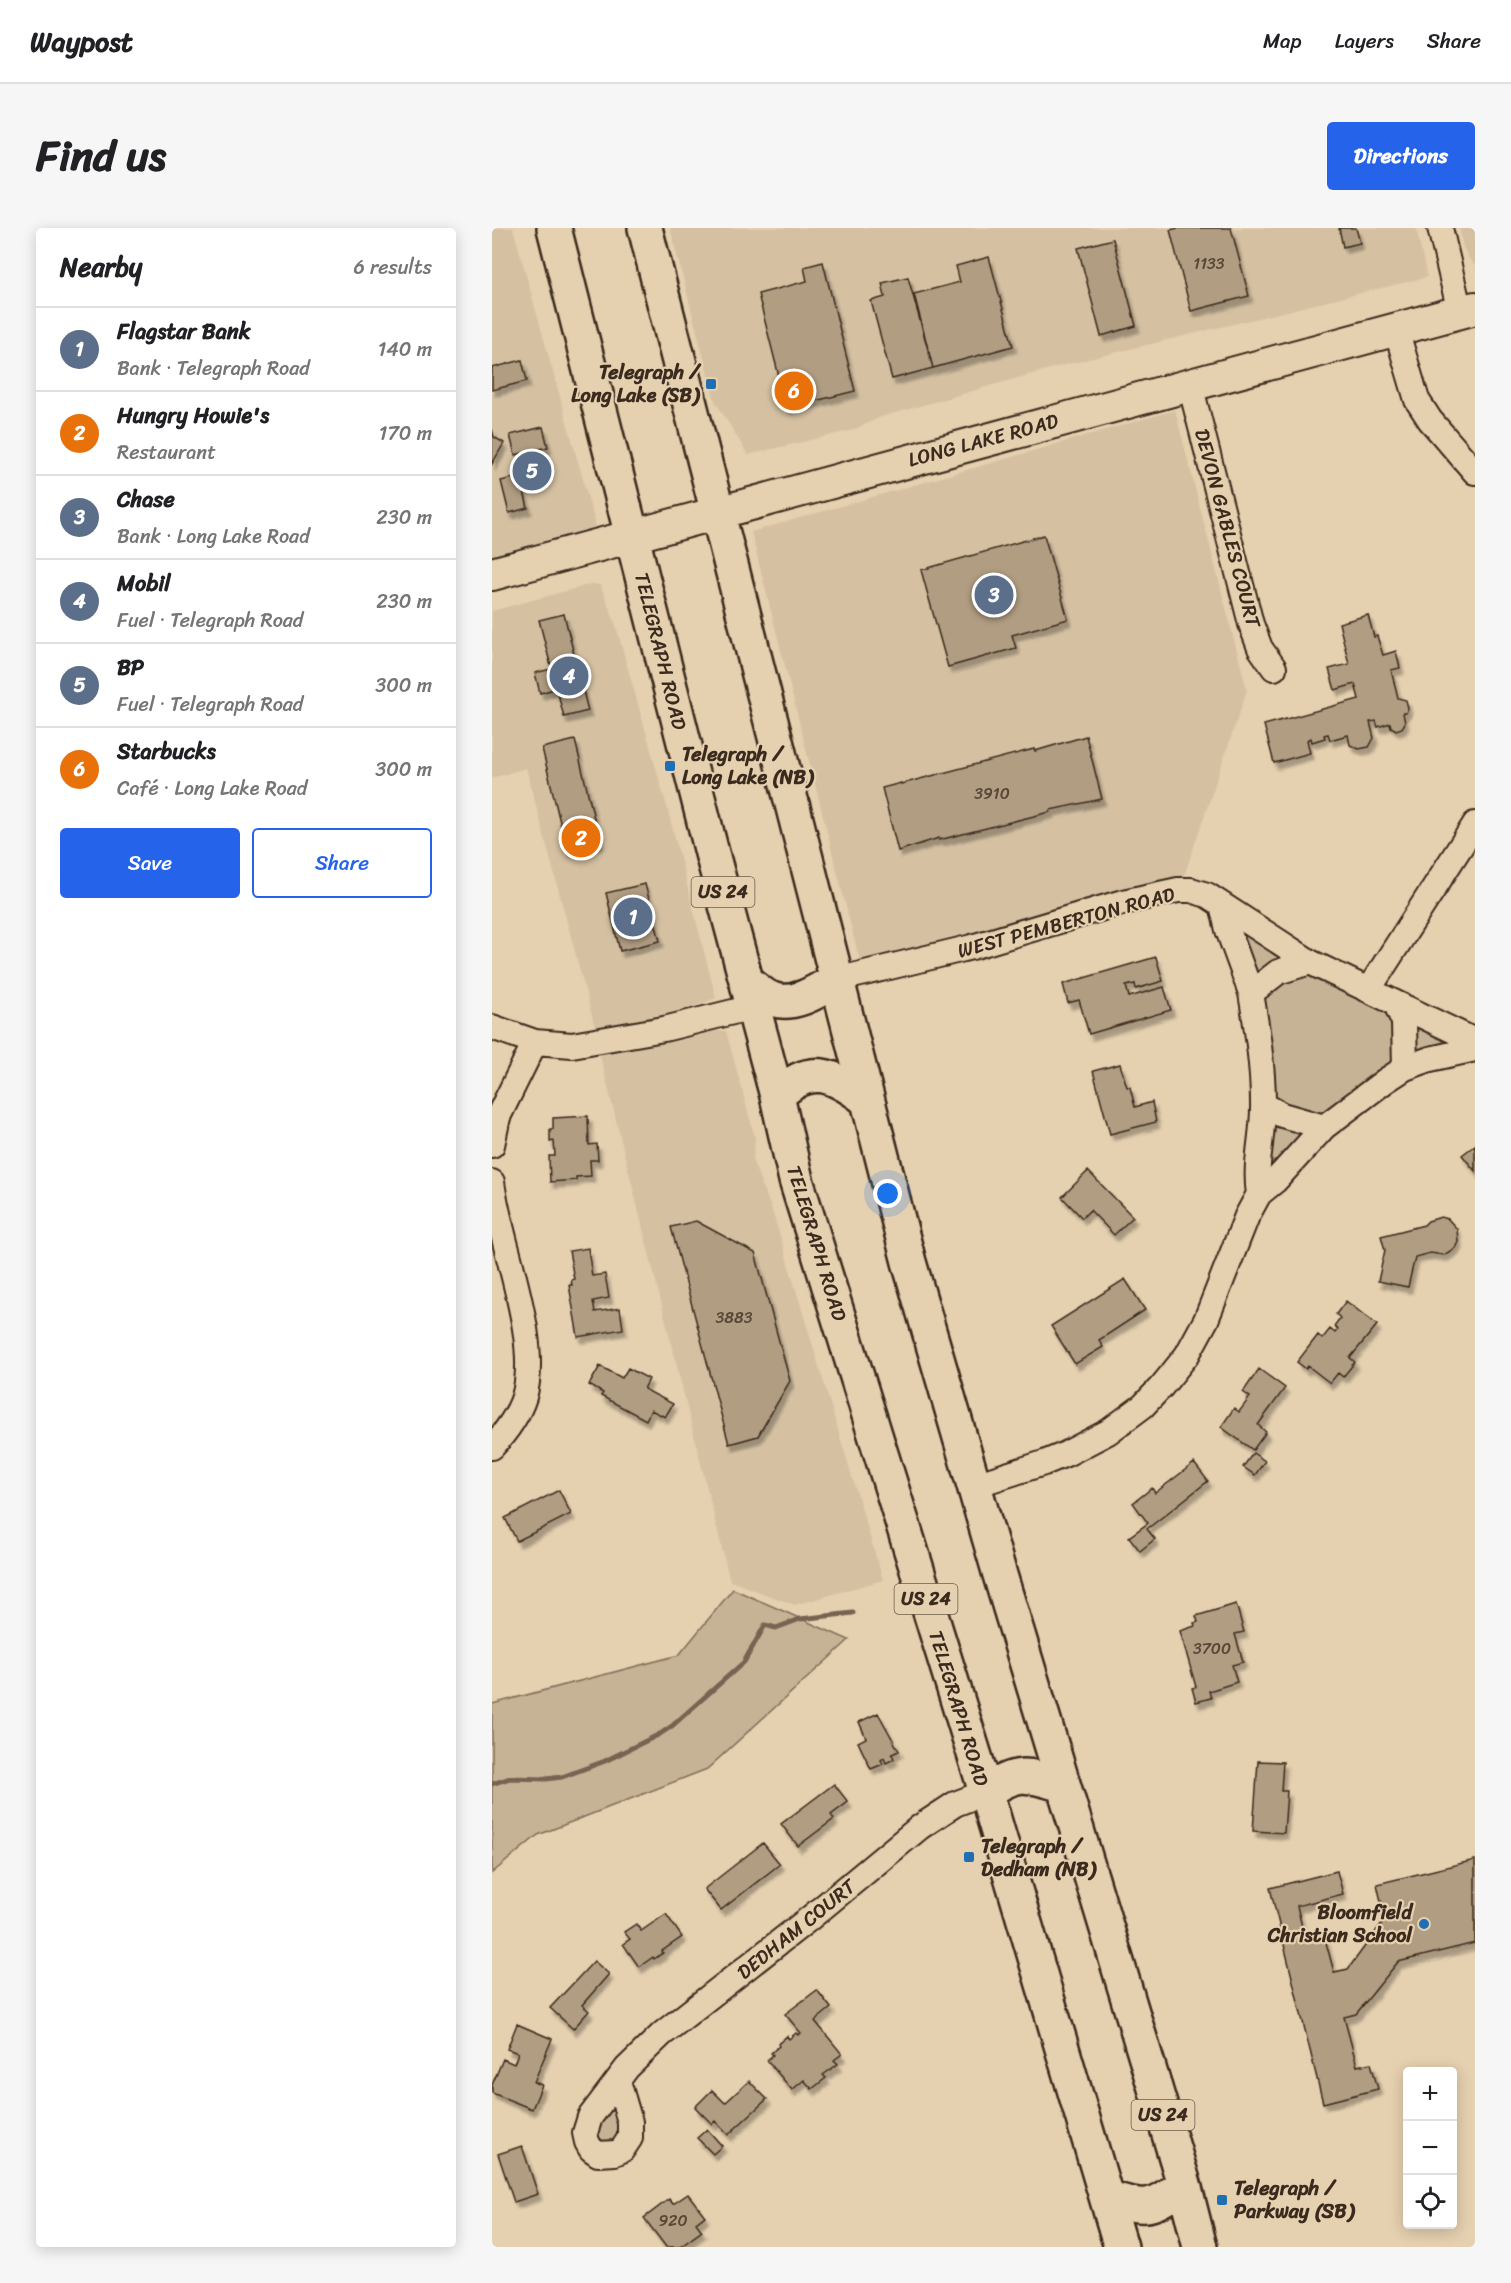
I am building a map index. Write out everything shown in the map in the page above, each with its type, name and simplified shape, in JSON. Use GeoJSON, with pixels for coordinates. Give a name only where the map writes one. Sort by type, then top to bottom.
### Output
{"type":"FeatureCollection","features":[{"type":"Feature","properties":{"kind":"highway","name":"TELEGRAPH ROAD"},"geometry":{"type":"LineString","coordinates":[[554,228],[777,1096],[796,1180],[986,1792],[1121,2247]]}},
{"type":"Feature","properties":{"kind":"highway","name":"US 24"},"geometry":{"type":"LineString","coordinates":[[645,228],[909,1262],[1000,1575],[1184,2184],[1200,2247]]}},
{"type":"Feature","properties":{"kind":"highway"},"geometry":{"type":"LineString","coordinates":[[750,995],[786,1002],[806,996],[836,980]]}},
{"type":"Feature","properties":{"kind":"highway"},"geometry":{"type":"LineString","coordinates":[[777,1096],[788,1085],[815,1075],[834,1078],[866,1099]]}},
{"type":"Feature","properties":{"kind":"highway"},"geometry":{"type":"LineString","coordinates":[[986,1792],[1004,1780],[1017,1776],[1032,1776],[1063,1785]]}},
{"type":"Feature","properties":{"kind":"highway"},"geometry":{"type":"LineString","coordinates":[[1107,2197],[1141,2207],[1150,2206],[1160,2202],[1184,2184]]}},
{"type":"Feature","properties":{"kind":"main road","name":"LONG LAKE ROAD"},"geometry":{"type":"LineString","coordinates":[[492,574],[1468,310]]}},
{"type":"Feature","properties":{"kind":"street"},"geometry":{"type":"LineString","coordinates":[[1440,228],[1468,310]]}},
{"type":"Feature","properties":{"kind":"street"},"geometry":{"type":"LineString","coordinates":[[1396,329],[1417,400],[1430,420],[1475,472]]}},
{"type":"Feature","properties":{"kind":"street","name":"DEVON GABLES COURT"},"geometry":{"type":"LineString","coordinates":[[1190,384],[1251,624],[1260,648],[1274,668]]}},
{"type":"Feature","properties":{"kind":"street"},"geometry":{"type":"LineString","coordinates":[[1369,989],[1475,824]]}},
{"type":"Feature","properties":{"kind":"street","name":"WEST PEMBERTON ROAD"},"geometry":{"type":"LineString","coordinates":[[836,980],[972,947],[1124,902],[1178,890],[1200,892],[1310,962],[1475,1041]]}},
{"type":"Feature","properties":{"kind":"street"},"geometry":{"type":"LineString","coordinates":[[1222,904],[1228,930],[1251,993],[1259,1052],[1264,1104],[1256,1169],[1259,1194]]}},
{"type":"Feature","properties":{"kind":"street"},"geometry":{"type":"LineString","coordinates":[[1251,993],[1278,972],[1310,962]]}},
{"type":"Feature","properties":{"kind":"street"},"geometry":{"type":"LineString","coordinates":[[492,1027],[535,1042],[572,1045],[664,1029],[750,995]]}},
{"type":"Feature","properties":{"kind":"street"},"geometry":{"type":"LineString","coordinates":[[1396,1004],[1404,1022],[1405,1068]]}},
{"type":"Feature","properties":{"kind":"street"},"geometry":{"type":"LineString","coordinates":[[492,1145],[498,1117],[535,1042]]}},
{"type":"Feature","properties":{"kind":"street"},"geometry":{"type":"LineString","coordinates":[[975,1485],[1044,1463],[1087,1444],[1125,1421],[1156,1393],[1187,1355],[1203,1326],[1247,1216],[1259,1194],[1275,1181],[1324,1127],[1405,1068],[1430,1059],[1475,1049]]}},
{"type":"Feature","properties":{"kind":"street"},"geometry":{"type":"LineString","coordinates":[[1264,1104],[1282,1115],[1324,1127]]}},
{"type":"Feature","properties":{"kind":"street"},"geometry":{"type":"LineString","coordinates":[[492,1182],[525,1334],[528,1364],[523,1398],[506,1431],[492,1448]]}},
{"type":"Feature","properties":{"kind":"street","name":"DEDHAM COURT"},"geometry":{"type":"LineString","coordinates":[[618,2081],[627,2068],[662,2034],[810,1918],[920,1827],[955,1804],[986,1792]]}},
{"type":"Feature","properties":{"kind":"shaded area"},"geometry":{"type":"Polygon","coordinates":[[[492,228],[513,228],[597,530],[492,557],[492,228]]]}},
{"type":"Feature","properties":{"kind":"shaded area"},"geometry":{"type":"Polygon","coordinates":[[[670,228],[1416,228],[1427,277],[1060,366],[881,417],[853,430],[748,455],[715,401],[670,228]]]}},
{"type":"Feature","properties":{"kind":"shaded area"},"geometry":{"type":"Polygon","coordinates":[[[1459,228],[1475,228],[1475,266],[1463,247],[1459,228]]]}},
{"type":"Feature","properties":{"kind":"shaded area"},"geometry":{"type":"Polygon","coordinates":[[[1175,410],[1247,690],[1184,876],[860,962],[751,532],[1175,410]]]}},
{"type":"Feature","properties":{"kind":"shaded area"},"geometry":{"type":"Polygon","coordinates":[[[592,584],[600,585],[614,619],[667,807],[716,998],[652,1023],[596,1031],[526,768],[492,778],[492,611],[592,584]]]}},
{"type":"Feature","properties":{"kind":"shaded area"},"geometry":{"type":"Polygon","coordinates":[[[1242,933],[1252,935],[1278,953],[1281,964],[1258,979],[1238,939],[1242,933]]]}},
{"type":"Feature","properties":{"kind":"shaded area"},"geometry":{"type":"Polygon","coordinates":[[[1299,974],[1316,977],[1372,1003],[1385,1012],[1394,1026],[1394,1059],[1386,1072],[1328,1114],[1317,1116],[1279,1104],[1272,1089],[1262,1012],[1266,996],[1274,987],[1299,974]]]}},
{"type":"Feature","properties":{"kind":"shaded area"},"geometry":{"type":"Polygon","coordinates":[[[1420,1027],[1449,1037],[1452,1045],[1420,1054],[1413,1049],[1414,1033],[1420,1027]]]}},
{"type":"Feature","properties":{"kind":"shaded area"},"geometry":{"type":"Polygon","coordinates":[[[701,1031],[726,1031],[755,1138],[753,1162],[773,1213],[883,1580],[795,1605],[730,1581],[599,1051],[701,1031]]]}},
{"type":"Feature","properties":{"kind":"shaded area"},"geometry":{"type":"Polygon","coordinates":[[[1277,1123],[1297,1131],[1299,1141],[1266,1180],[1271,1126],[1277,1123]]]}},
{"type":"Feature","properties":{"kind":"shaded area"},"geometry":{"type":"Polygon","coordinates":[[[733,1589],[849,1640],[707,1769],[538,1835],[492,1873],[492,1704],[679,1655],[733,1589]]]}},
{"type":"Feature","properties":{"kind":"shaded area"},"geometry":{"type":"Polygon","coordinates":[[[613,2103],[620,2131],[614,2141],[605,2142],[598,2137],[598,2125],[613,2103]]]}},
{"type":"Feature","properties":{"kind":"building"},"geometry":{"type":"Polygon","coordinates":[[[1231,228],[1249,296],[1191,311],[1170,230],[1231,228]]]}},
{"type":"Feature","properties":{"kind":"building"},"geometry":{"type":"Polygon","coordinates":[[[1339,228],[1356,228],[1360,243],[1343,247],[1339,228]]]}},
{"type":"Feature","properties":{"kind":"building"},"geometry":{"type":"Polygon","coordinates":[[[1113,239],[1136,326],[1101,336],[1078,248],[1113,239]]]}},
{"type":"Feature","properties":{"kind":"building"},"geometry":{"type":"Polygon","coordinates":[[[989,257],[1013,346],[933,368],[914,294],[960,282],[956,266],[989,257]]]}},
{"type":"Feature","properties":{"kind":"building"},"geometry":{"type":"Polygon","coordinates":[[[823,262],[855,391],[787,408],[758,294],[807,281],[804,267],[823,262]]]}},
{"type":"Feature","properties":{"kind":"building"},"geometry":{"type":"Polygon","coordinates":[[[908,277],[933,368],[892,379],[871,301],[885,297],[882,283],[908,277]]]}},
{"type":"Feature","properties":{"kind":"building"},"geometry":{"type":"Polygon","coordinates":[[[522,360],[527,381],[492,390],[492,368],[522,360]]]}},
{"type":"Feature","properties":{"kind":"building"},"geometry":{"type":"Polygon","coordinates":[[[543,427],[548,447],[515,455],[510,435],[543,427]]]}},
{"type":"Feature","properties":{"kind":"building"},"geometry":{"type":"Polygon","coordinates":[[[492,429],[494,437],[504,443],[492,464],[492,429]]]}},
{"type":"Feature","properties":{"kind":"building"},"geometry":{"type":"Polygon","coordinates":[[[520,476],[528,508],[509,513],[501,481],[520,476]]]}},
{"type":"Feature","properties":{"kind":"building"},"geometry":{"type":"Polygon","coordinates":[[[1044,535],[1068,619],[1012,635],[1016,648],[948,667],[921,570],[1044,535]]]}},
{"type":"Feature","properties":{"kind":"building"},"geometry":{"type":"Polygon","coordinates":[[[564,614],[588,711],[564,717],[539,620],[564,614]]]}},
{"type":"Feature","properties":{"kind":"building"},"geometry":{"type":"Polygon","coordinates":[[[1368,615],[1374,637],[1377,636],[1383,655],[1396,651],[1400,668],[1391,670],[1398,698],[1406,700],[1408,708],[1406,713],[1403,713],[1405,723],[1402,728],[1396,730],[1391,727],[1390,723],[1378,727],[1376,721],[1370,722],[1374,738],[1369,747],[1359,749],[1350,745],[1348,735],[1330,740],[1328,734],[1324,735],[1325,738],[1312,742],[1311,738],[1307,740],[1310,753],[1274,763],[1264,725],[1359,699],[1355,684],[1335,690],[1329,669],[1349,664],[1339,623],[1368,615]]]}},
{"type":"Feature","properties":{"kind":"building"},"geometry":{"type":"Polygon","coordinates":[[[571,664],[576,683],[540,693],[535,673],[571,664]]]}},
{"type":"Feature","properties":{"kind":"building"},"geometry":{"type":"Polygon","coordinates":[[[1086,736],[1102,799],[1050,810],[1050,812],[939,840],[939,838],[898,851],[882,788],[1034,749],[1035,751],[1086,736]]]}},
{"type":"Feature","properties":{"kind":"building"},"geometry":{"type":"Polygon","coordinates":[[[575,740],[600,843],[567,851],[542,748],[575,740]]]}},
{"type":"Feature","properties":{"kind":"building"},"geometry":{"type":"Polygon","coordinates":[[[645,884],[660,941],[620,951],[606,893],[645,884]]]}},
{"type":"Feature","properties":{"kind":"building"},"geometry":{"type":"Polygon","coordinates":[[[1156,957],[1163,981],[1136,989],[1135,984],[1126,986],[1129,997],[1164,987],[1171,1010],[1089,1034],[1079,1000],[1068,1003],[1063,984],[1156,957]]]}},
{"type":"Feature","properties":{"kind":"building"},"geometry":{"type":"Polygon","coordinates":[[[1120,1064],[1127,1087],[1130,1087],[1135,1107],[1152,1102],[1156,1122],[1110,1134],[1093,1071],[1120,1064]]]}},
{"type":"Feature","properties":{"kind":"building"},"geometry":{"type":"Polygon","coordinates":[[[588,1116],[589,1145],[597,1144],[598,1160],[590,1160],[591,1176],[550,1182],[549,1156],[555,1156],[554,1141],[550,1142],[553,1118],[588,1116]]]}},
{"type":"Feature","properties":{"kind":"building"},"geometry":{"type":"Polygon","coordinates":[[[1475,1145],[1475,1171],[1462,1155],[1475,1145]]]}},
{"type":"Feature","properties":{"kind":"building"},"geometry":{"type":"Polygon","coordinates":[[[1088,1171],[1133,1217],[1114,1235],[1090,1210],[1082,1218],[1062,1197],[1088,1171]]]}},
{"type":"Feature","properties":{"kind":"building"},"geometry":{"type":"Polygon","coordinates":[[[1441,1217],[1448,1219],[1457,1229],[1458,1242],[1455,1248],[1444,1255],[1430,1253],[1415,1257],[1408,1287],[1378,1281],[1385,1250],[1381,1236],[1424,1225],[1428,1221],[1441,1217]]]}},
{"type":"Feature","properties":{"kind":"building"},"geometry":{"type":"Polygon","coordinates":[[[696,1221],[755,1253],[790,1381],[758,1436],[729,1444],[671,1227],[696,1221]]]}},
{"type":"Feature","properties":{"kind":"building"},"geometry":{"type":"Polygon","coordinates":[[[588,1248],[592,1276],[605,1274],[609,1298],[593,1301],[595,1312],[620,1308],[623,1329],[578,1337],[569,1285],[572,1285],[571,1280],[574,1279],[569,1251],[588,1248]]]}},
{"type":"Feature","properties":{"kind":"building"},"geometry":{"type":"Polygon","coordinates":[[[1125,1279],[1145,1310],[1099,1340],[1103,1347],[1075,1364],[1051,1326],[1125,1279]]]}},
{"type":"Feature","properties":{"kind":"building"},"geometry":{"type":"Polygon","coordinates":[[[1346,1301],[1377,1325],[1350,1358],[1355,1362],[1343,1377],[1338,1373],[1330,1383],[1308,1366],[1306,1369],[1297,1362],[1318,1335],[1322,1339],[1330,1329],[1335,1333],[1338,1329],[1334,1326],[1340,1318],[1336,1314],[1346,1301]]]}},
{"type":"Feature","properties":{"kind":"building"},"geometry":{"type":"Polygon","coordinates":[[[600,1366],[622,1378],[628,1368],[649,1379],[644,1389],[673,1404],[665,1417],[651,1410],[646,1420],[601,1396],[603,1393],[589,1385],[600,1366]]]}},
{"type":"Feature","properties":{"kind":"building"},"geometry":{"type":"Polygon","coordinates":[[[1259,1369],[1285,1388],[1258,1425],[1266,1432],[1253,1450],[1221,1427],[1234,1408],[1239,1412],[1250,1397],[1243,1392],[1259,1369]]]}},
{"type":"Feature","properties":{"kind":"building"},"geometry":{"type":"Polygon","coordinates":[[[1253,1453],[1265,1461],[1255,1475],[1243,1467],[1253,1453]]]}},
{"type":"Feature","properties":{"kind":"building"},"geometry":{"type":"Polygon","coordinates":[[[1194,1463],[1208,1481],[1147,1529],[1155,1539],[1140,1551],[1129,1537],[1148,1523],[1133,1503],[1152,1488],[1155,1493],[1194,1463]]]}},
{"type":"Feature","properties":{"kind":"building"},"geometry":{"type":"Polygon","coordinates":[[[559,1490],[571,1514],[517,1541],[505,1518],[559,1490]]]}},
{"type":"Feature","properties":{"kind":"building"},"geometry":{"type":"Polygon","coordinates":[[[1236,1604],[1244,1632],[1235,1634],[1243,1662],[1232,1665],[1237,1682],[1209,1691],[1211,1698],[1196,1702],[1192,1688],[1196,1687],[1180,1631],[1195,1626],[1194,1623],[1198,1622],[1196,1616],[1236,1604]]]}},
{"type":"Feature","properties":{"kind":"building"},"geometry":{"type":"Polygon","coordinates":[[[878,1713],[899,1751],[892,1754],[894,1759],[886,1763],[884,1758],[881,1760],[883,1764],[871,1769],[858,1742],[866,1738],[859,1722],[878,1713]]]}},
{"type":"Feature","properties":{"kind":"building"},"geometry":{"type":"Polygon","coordinates":[[[1258,1761],[1283,1762],[1281,1791],[1287,1791],[1284,1833],[1253,1831],[1258,1761]]]}},
{"type":"Feature","properties":{"kind":"building"},"geometry":{"type":"Polygon","coordinates":[[[834,1784],[848,1802],[831,1815],[834,1819],[798,1846],[781,1824],[834,1784]]]}},
{"type":"Feature","properties":{"kind":"building"},"geometry":{"type":"Polygon","coordinates":[[[763,1843],[780,1864],[721,1910],[704,1889],[763,1843]]]}},
{"type":"Feature","properties":{"kind":"building"},"geometry":{"type":"Polygon","coordinates":[[[1475,1860],[1475,1943],[1398,1962],[1356,2014],[1344,2017],[1357,2066],[1371,2063],[1378,2089],[1323,2103],[1270,1888],[1337,1871],[1343,1894],[1297,1906],[1305,1939],[1324,1935],[1334,1972],[1348,1969],[1385,1919],[1377,1884],[1475,1860]]]}},
{"type":"Feature","properties":{"kind":"building"},"geometry":{"type":"Polygon","coordinates":[[[666,1914],[682,1937],[662,1951],[663,1953],[639,1967],[623,1944],[630,1939],[624,1932],[636,1924],[641,1931],[666,1914]]]}},
{"type":"Feature","properties":{"kind":"building"},"geometry":{"type":"Polygon","coordinates":[[[594,1961],[609,1974],[582,2005],[589,2011],[573,2029],[550,2008],[594,1961]]]}},
{"type":"Feature","properties":{"kind":"building"},"geometry":{"type":"Polygon","coordinates":[[[817,1990],[831,2008],[815,2021],[842,2054],[834,2060],[838,2064],[823,2075],[826,2078],[812,2089],[804,2080],[792,2090],[767,2060],[787,2036],[789,2039],[796,2033],[798,2035],[801,2033],[785,2014],[817,1990]]]}},
{"type":"Feature","properties":{"kind":"building"},"geometry":{"type":"Polygon","coordinates":[[[517,2024],[552,2039],[534,2082],[542,2085],[532,2109],[492,2093],[492,2085],[503,2059],[514,2064],[518,2053],[507,2049],[517,2024]]]}},
{"type":"Feature","properties":{"kind":"building"},"geometry":{"type":"Polygon","coordinates":[[[749,2081],[767,2099],[728,2135],[715,2121],[712,2124],[695,2107],[712,2090],[725,2103],[749,2081]]]}},
{"type":"Feature","properties":{"kind":"building"},"geometry":{"type":"Polygon","coordinates":[[[707,2129],[722,2146],[713,2154],[697,2138],[707,2129]]]}},
{"type":"Feature","properties":{"kind":"building"},"geometry":{"type":"Polygon","coordinates":[[[522,2146],[538,2194],[514,2202],[498,2154],[522,2146]]]}},
{"type":"Feature","properties":{"kind":"building"},"geometry":{"type":"Polygon","coordinates":[[[688,2194],[705,2216],[696,2223],[702,2231],[680,2247],[666,2247],[644,2218],[669,2199],[673,2204],[688,2194]]]}},
{"type":"Feature","properties":{"kind":"waterway"},"geometry":{"type":"LineString","coordinates":[[492,1784],[510,1778],[562,1777],[605,1761],[672,1726],[744,1662],[765,1625],[776,1628],[800,1619],[853,1613]]}},
{"type":"Feature","properties":{"kind":"place","name":"Telegraph / Long Lake (SB)"},"geometry":{"type":"Point","coordinates":[711,384]}},
{"type":"Feature","properties":{"kind":"place","name":"Starbucks"},"geometry":{"type":"Point","coordinates":[794,391]}},
{"type":"Feature","properties":{"kind":"place","name":"BP"},"geometry":{"type":"Point","coordinates":[532,471]}},
{"type":"Feature","properties":{"kind":"place","name":"Chase"},"geometry":{"type":"Point","coordinates":[994,595]}},
{"type":"Feature","properties":{"kind":"place","name":"Mobil"},"geometry":{"type":"Point","coordinates":[569,676]}},
{"type":"Feature","properties":{"kind":"place","name":"Telegraph / Long Lake (NB)"},"geometry":{"type":"Point","coordinates":[670,766]}},
{"type":"Feature","properties":{"kind":"place","name":"Hungry Howie's"},"geometry":{"type":"Point","coordinates":[581,838]}},
{"type":"Feature","properties":{"kind":"place","name":"Flagstar Bank"},"geometry":{"type":"Point","coordinates":[633,917]}},
{"type":"Feature","properties":{"kind":"place","name":"Telegraph / Dedham (NB)"},"geometry":{"type":"Point","coordinates":[969,1857]}},
{"type":"Feature","properties":{"kind":"place","name":"Bloomfield Christian School"},"geometry":{"type":"Point","coordinates":[1424,1924]}},
{"type":"Feature","properties":{"kind":"place","name":"Telegraph / Parkway (SB)"},"geometry":{"type":"Point","coordinates":[1222,2200]}}]}
